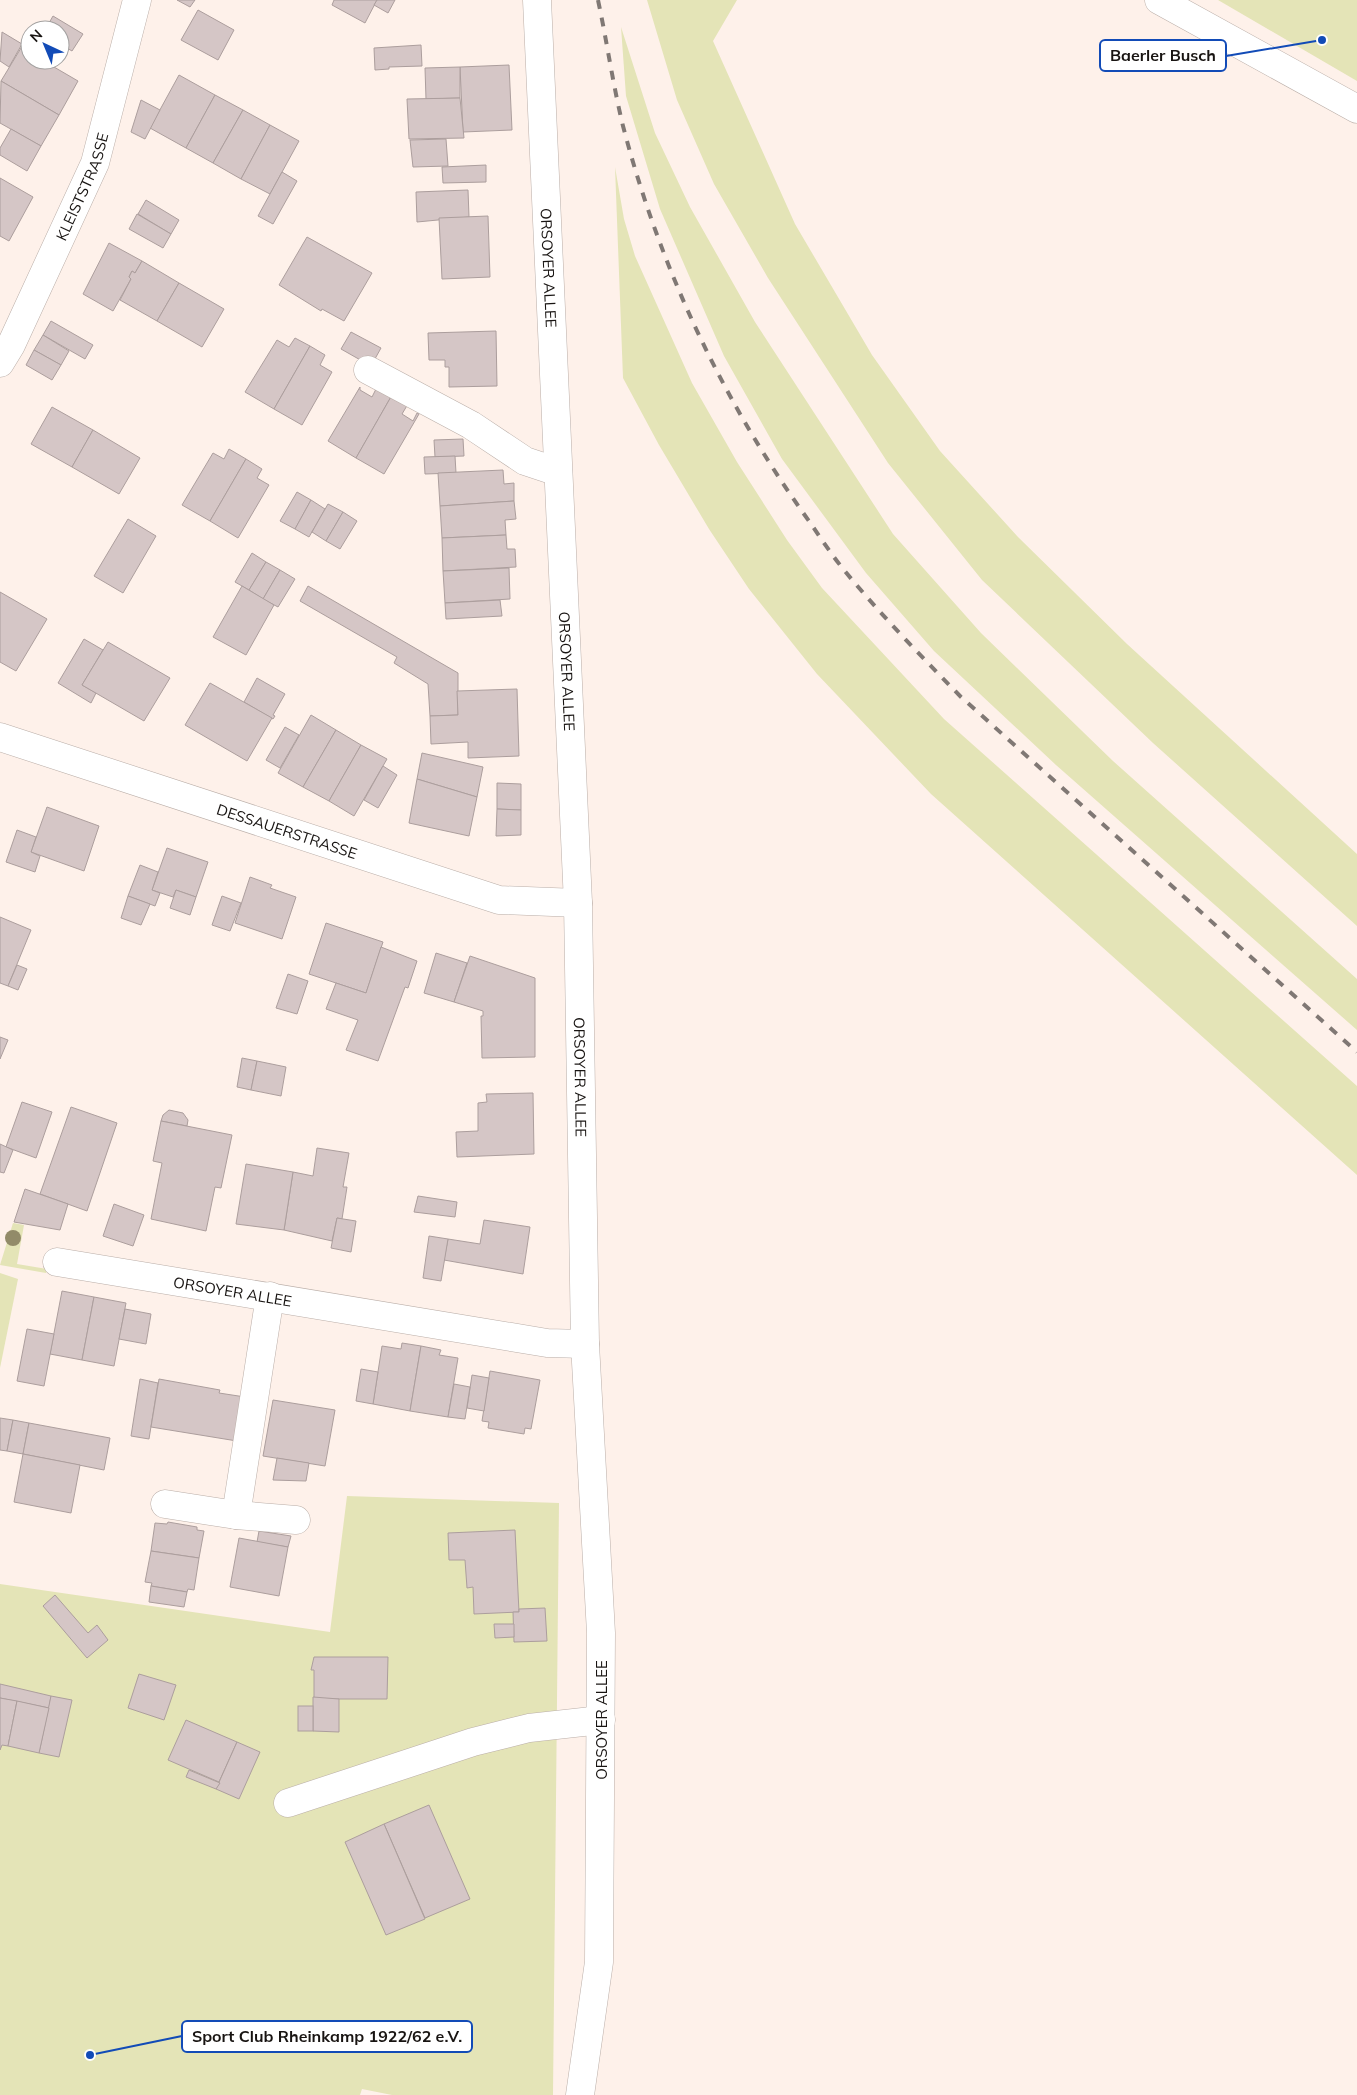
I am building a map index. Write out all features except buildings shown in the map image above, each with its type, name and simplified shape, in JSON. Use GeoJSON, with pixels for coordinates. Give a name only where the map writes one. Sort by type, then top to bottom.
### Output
{"type":"FeatureCollection","features":[{"type":"Feature","properties":{"kind":"street","name":"KLEISTSTRASSE"},"geometry":{"type":"LineString","coordinates":[[0,363],[11,345],[96,163],[138,0]]}},
{"type":"Feature","properties":{"kind":"street","name":"ORSOYER ALLEE"},"geometry":{"type":"LineString","coordinates":[[537,0],[578,903],[585,1344],[602,1633],[599,1962],[580,2095]]}},
{"type":"Feature","properties":{"kind":"street"},"geometry":{"type":"LineString","coordinates":[[1159,0],[1357,109]]}},
{"type":"Feature","properties":{"kind":"street"},"geometry":{"type":"LineString","coordinates":[[368,370],[471,424],[525,461],[558,472]]}},
{"type":"Feature","properties":{"kind":"street","name":"DESSAUERSTRASSE"},"geometry":{"type":"LineString","coordinates":[[0,738],[499,900],[578,903]]}},
{"type":"Feature","properties":{"kind":"street","name":"ORSOYER ALLEE"},"geometry":{"type":"LineString","coordinates":[[57,1262],[547,1343],[585,1344]]}},
{"type":"Feature","properties":{"kind":"street"},"geometry":{"type":"LineString","coordinates":[[236,1514],[270,1296]]}},
{"type":"Feature","properties":{"kind":"street"},"geometry":{"type":"LineString","coordinates":[[165,1504],[296,1520]]}},
{"type":"Feature","properties":{"kind":"street"},"geometry":{"type":"LineString","coordinates":[[288,1803],[473,1742],[529,1728],[601,1720]]}},
{"type":"Feature","properties":{"kind":"green space"},"geometry":{"type":"Polygon","coordinates":[[[647,0],[737,0],[713,41],[795,224],[872,355],[940,451],[1018,537],[1127,644],[1357,854],[1357,926],[1153,743],[982,580],[888,463],[768,278],[714,184],[677,100],[647,0]]]}},
{"type":"Feature","properties":{"kind":"green space"},"geometry":{"type":"Polygon","coordinates":[[[1218,0],[1357,0],[1357,81],[1218,0]]]}},
{"type":"Feature","properties":{"kind":"green space"},"geometry":{"type":"Polygon","coordinates":[[[621,27],[655,133],[690,207],[755,322],[893,534],[981,633],[1113,761],[1357,979],[1357,1030],[1056,765],[934,651],[866,573],[782,459],[724,356],[660,209],[626,96],[621,27]]]}},
{"type":"Feature","properties":{"kind":"green space"},"geometry":{"type":"Polygon","coordinates":[[[615,167],[624,219],[635,256],[692,383],[737,462],[787,540],[822,588],[944,719],[1357,1086],[1357,1175],[931,794],[817,674],[749,589],[709,529],[659,445],[623,378],[615,167]]]}},
{"type":"Feature","properties":{"kind":"green space"},"geometry":{"type":"Polygon","coordinates":[[[13,1223],[24,1225],[17,1264],[47,1269],[46,1273],[0,1265],[13,1223]]]}},
{"type":"Feature","properties":{"kind":"green space"},"geometry":{"type":"Polygon","coordinates":[[[0,1273],[18,1279],[0,1368],[0,1273]]]}},
{"type":"Feature","properties":{"kind":"green space"},"geometry":{"type":"Polygon","coordinates":[[[347,1496],[559,1503],[553,2095],[392,2095],[362,2089],[360,2095],[0,2095],[0,1584],[330,1632],[347,1496]]]}},
{"type":"Feature","properties":{"kind":"railway"},"geometry":{"type":"LineString","coordinates":[[598,0],[623,126],[638,179],[675,282],[722,381],[749,429],[778,476],[830,552],[886,619],[961,697],[1357,1052]]}},
{"type":"Feature","properties":{"kind":"place","name":"Baerler Busch"},"geometry":{"type":"Point","coordinates":[1322,40]}},
{"type":"Feature","properties":{"kind":"place","name":"Sport Club Rheinkamp 1922/62 e.V."},"geometry":{"type":"Point","coordinates":[90,2055]}}]}
